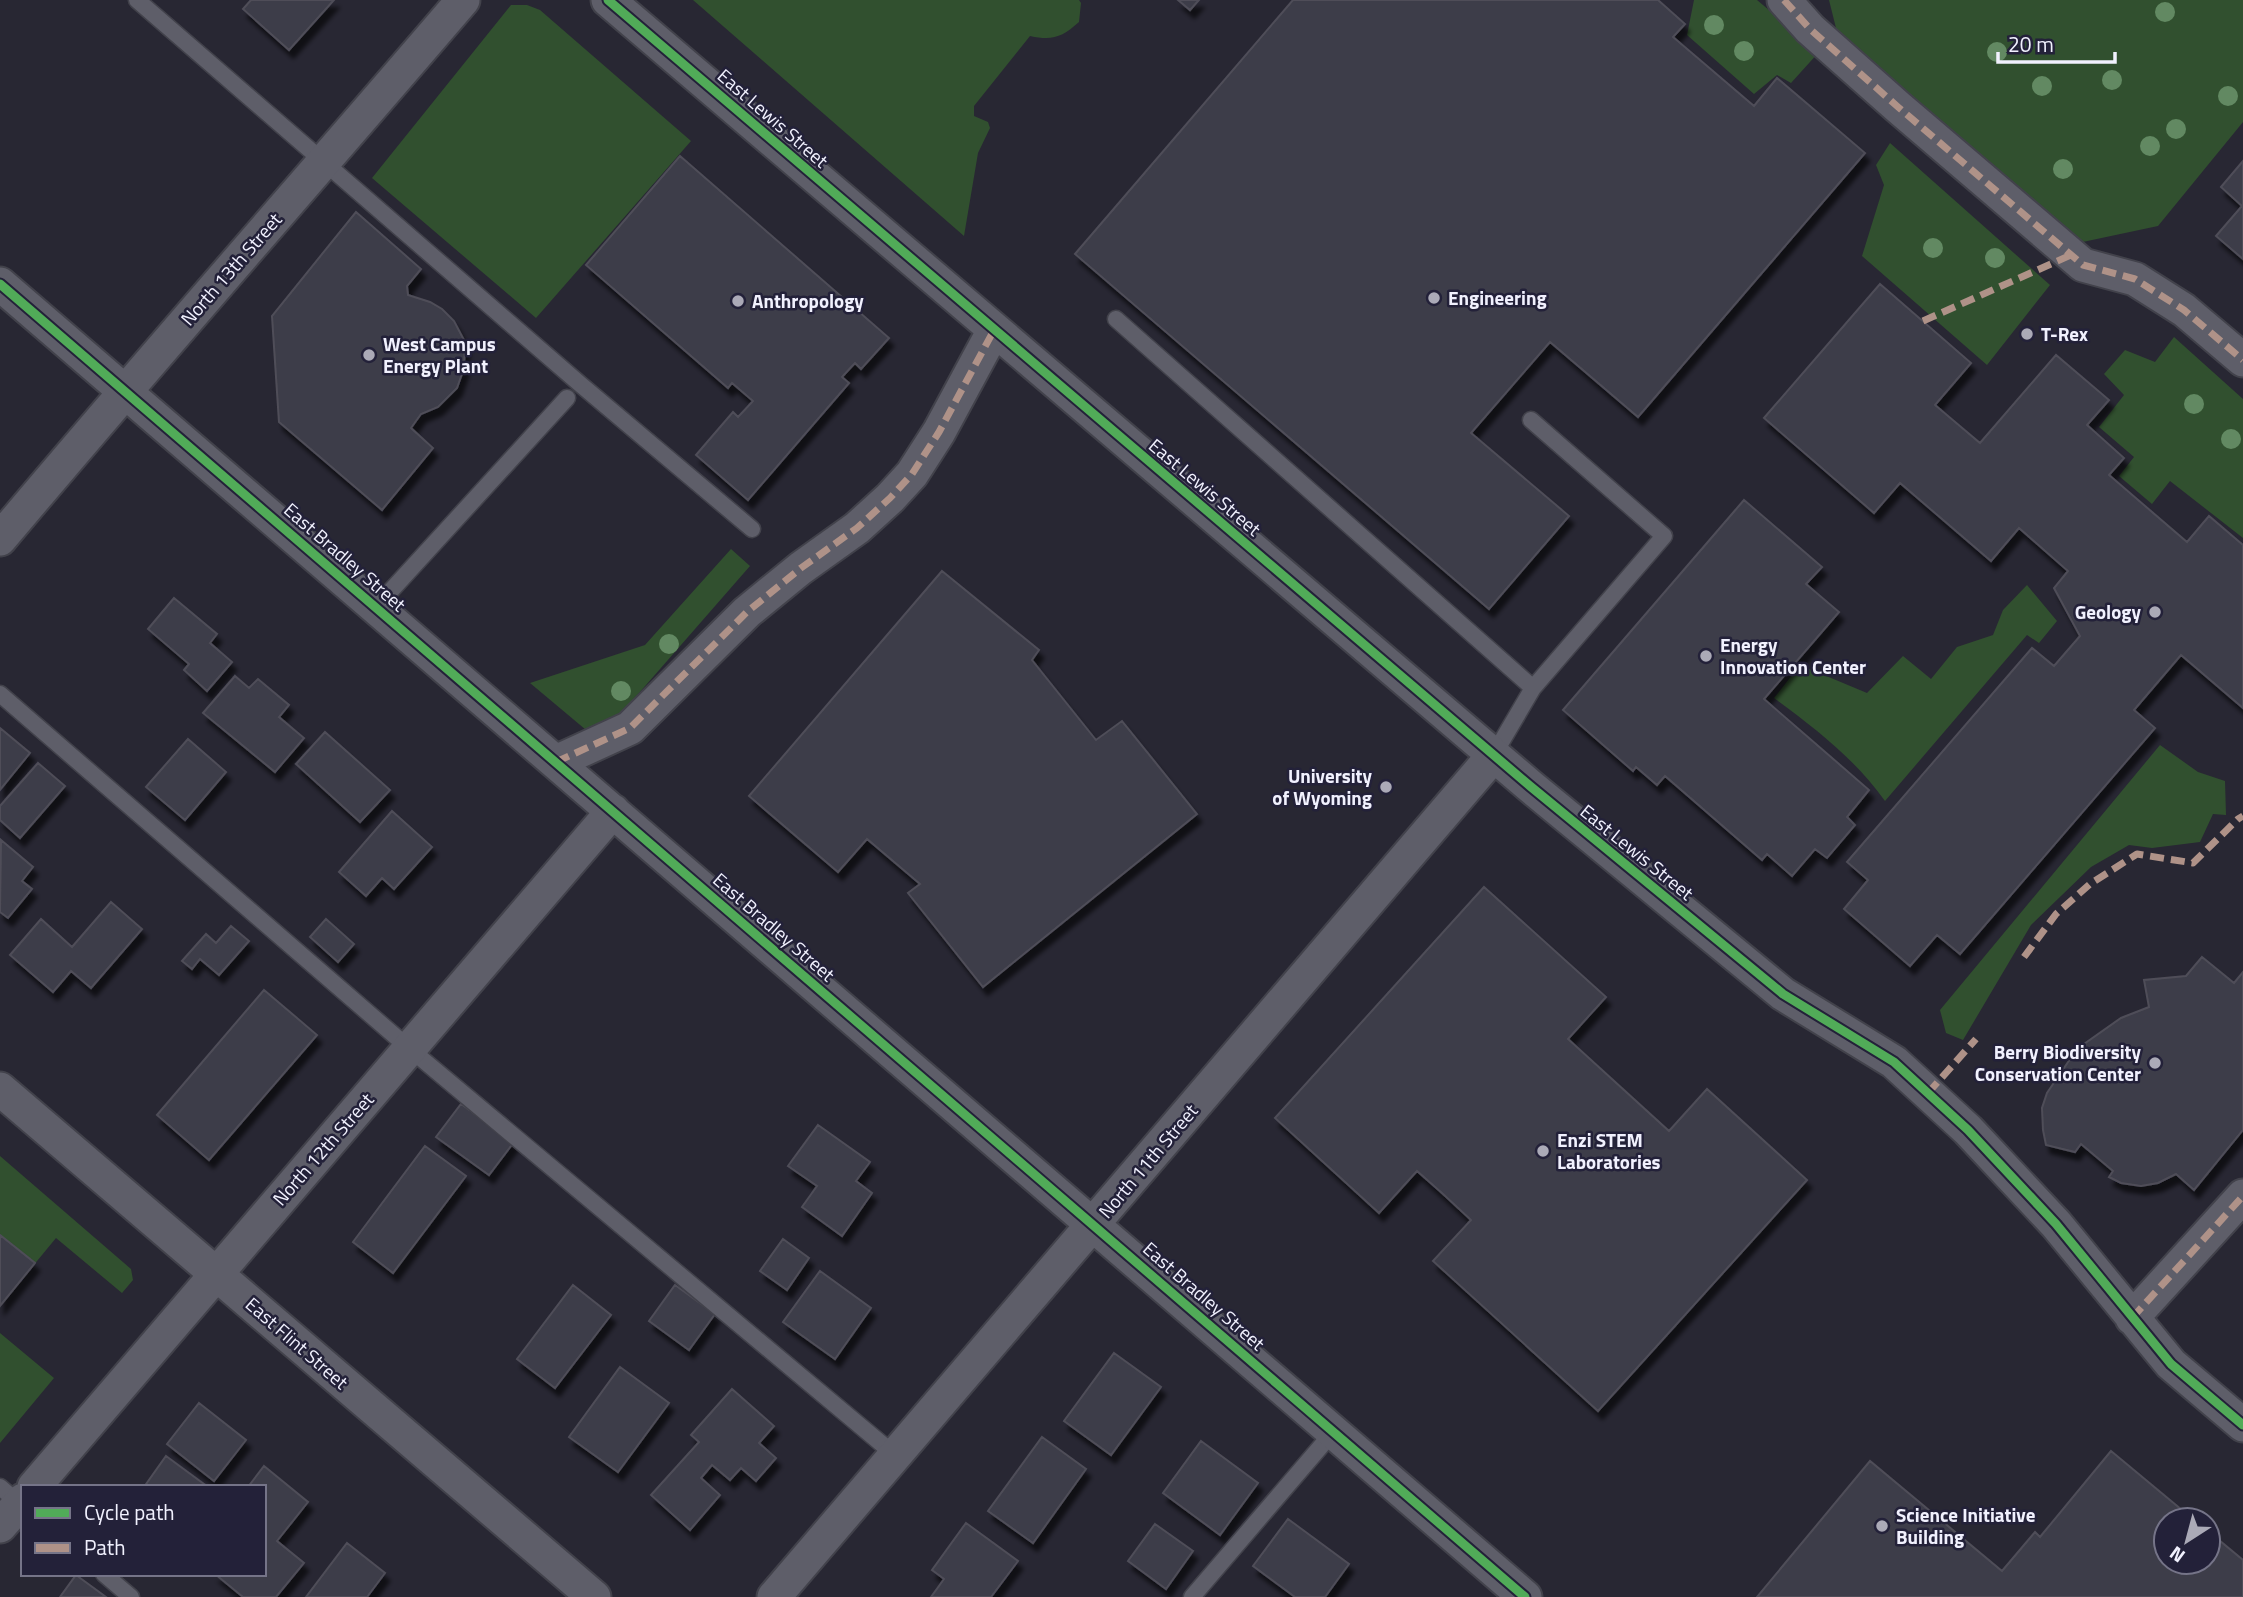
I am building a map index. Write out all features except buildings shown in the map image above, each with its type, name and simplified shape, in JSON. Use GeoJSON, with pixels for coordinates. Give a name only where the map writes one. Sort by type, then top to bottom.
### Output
{"type":"FeatureCollection","features":[{"type":"Feature","properties":{"kind":"street","name":"North 13th Street"},"geometry":{"type":"LineString","coordinates":[[0,539],[463,0]]}},
{"type":"Feature","properties":{"kind":"street","name":"East Lewis Street"},"geometry":{"type":"LineString","coordinates":[[608,0],[1493,756],[1783,994],[1894,1062],[1968,1130],[2056,1224],[2171,1364],[2243,1425]]}},
{"type":"Feature","properties":{"kind":"street"},"geometry":{"type":"LineString","coordinates":[[1784,0],[1810,29],[1898,107],[2083,265],[2135,279],[2184,310],[2243,360]]}},
{"type":"Feature","properties":{"kind":"street","name":"East Bradley Street"},"geometry":{"type":"LineString","coordinates":[[0,284],[1525,1597]]}},
{"type":"Feature","properties":{"kind":"street"},"geometry":{"type":"LineString","coordinates":[[556,762],[630,729],[747,612],[801,568],[857,528],[890,498],[912,474],[939,432],[994,330]]}},
{"type":"Feature","properties":{"kind":"street","name":"North 11th Street"},"geometry":{"type":"LineString","coordinates":[[774,1597],[1493,756]]}},
{"type":"Feature","properties":{"kind":"street","name":"North 12th Street"},"geometry":{"type":"LineString","coordinates":[[31,1485],[410,1049],[612,811]]}},
{"type":"Feature","properties":{"kind":"street","name":"East Flint Street"},"geometry":{"type":"LineString","coordinates":[[0,1089],[594,1597]]}},
{"type":"Feature","properties":{"kind":"street"},"geometry":{"type":"LineString","coordinates":[[2132,1318],[2243,1196]]}},
{"type":"Feature","properties":{"kind":"lane"},"geometry":{"type":"LineString","coordinates":[[137,0],[580,384],[752,529]]}},
{"type":"Feature","properties":{"kind":"lane"},"geometry":{"type":"LineString","coordinates":[[1116,319],[1534,688]]}},
{"type":"Feature","properties":{"kind":"lane"},"geometry":{"type":"LineString","coordinates":[[376,607],[567,398]]}},
{"type":"Feature","properties":{"kind":"lane"},"geometry":{"type":"LineString","coordinates":[[1493,756],[1534,688],[1664,536],[1531,420]]}},
{"type":"Feature","properties":{"kind":"lane"},"geometry":{"type":"LineString","coordinates":[[0,694],[410,1049],[895,1455]]}},
{"type":"Feature","properties":{"kind":"lane"},"geometry":{"type":"LineString","coordinates":[[1192,1597],[1334,1431]]}},
{"type":"Feature","properties":{"kind":"lane"},"geometry":{"type":"LineString","coordinates":[[106,1576],[131,1597]]}},
{"type":"Feature","properties":{"kind":"green space"},"geometry":{"type":"Polygon","coordinates":[[[693,0],[1079,0],[1081,3],[1079,22],[1057,36],[1030,36],[974,106],[974,116],[988,122],[990,128],[978,153],[964,236],[693,0]]]}},
{"type":"Feature","properties":{"kind":"green space"},"geometry":{"type":"Polygon","coordinates":[[[1694,0],[1757,0],[1819,52],[1791,83],[1777,75],[1754,94],[1687,35],[1694,0]]]}},
{"type":"Feature","properties":{"kind":"green space"},"geometry":{"type":"Polygon","coordinates":[[[1829,0],[2243,0],[2243,122],[2158,226],[2078,243],[1837,32],[1829,0]]]}},
{"type":"Feature","properties":{"kind":"green space"},"geometry":{"type":"Polygon","coordinates":[[[511,5],[527,5],[540,10],[691,141],[536,318],[372,178],[511,5]]]}},
{"type":"Feature","properties":{"kind":"green space"},"geometry":{"type":"Polygon","coordinates":[[[1890,143],[2050,285],[1987,365],[1862,256],[1884,185],[1876,165],[1890,143]]]}},
{"type":"Feature","properties":{"kind":"green space"},"geometry":{"type":"Polygon","coordinates":[[[2174,337],[2243,399],[2243,538],[2170,481],[2152,504],[2119,476],[2134,457],[2099,427],[2124,395],[2104,374],[2125,350],[2155,362],[2174,337]]]}},
{"type":"Feature","properties":{"kind":"green space"},"geometry":{"type":"Polygon","coordinates":[[[731,549],[750,566],[598,740],[530,683],[645,645],[731,549]]]}},
{"type":"Feature","properties":{"kind":"green space"},"geometry":{"type":"Polygon","coordinates":[[[2027,585],[2057,621],[2039,643],[2027,635],[1885,801],[1847,758],[1774,698],[1800,665],[1867,693],[1903,656],[1931,679],[1957,647],[1993,635],[2003,610],[2027,585]]]}},
{"type":"Feature","properties":{"kind":"green space"},"geometry":{"type":"Polygon","coordinates":[[[2160,745],[2198,772],[2225,781],[2226,815],[2213,814],[2200,842],[2152,848],[2129,845],[2091,867],[2031,925],[1963,1040],[1946,1033],[1940,1010],[2160,745]]]}},
{"type":"Feature","properties":{"kind":"green space"},"geometry":{"type":"Polygon","coordinates":[[[0,1156],[131,1269],[133,1280],[122,1293],[56,1238],[0,1306],[0,1156]]]}},
{"type":"Feature","properties":{"kind":"green space"},"geometry":{"type":"Polygon","coordinates":[[[0,1333],[54,1378],[0,1443],[0,1333]]]}},
{"type":"Feature","properties":{"kind":"marked path"},"geometry":{"type":"LineString","coordinates":[[1784,0],[1810,29],[1898,107],[2083,265],[2135,279],[2184,310],[2243,360]]}},
{"type":"Feature","properties":{"kind":"marked path"},"geometry":{"type":"LineString","coordinates":[[1923,321],[2071,255]]}},
{"type":"Feature","properties":{"kind":"marked path"},"geometry":{"type":"LineString","coordinates":[[556,762],[630,728],[747,612],[801,568],[857,528],[890,498],[912,474],[939,432],[994,330]]}},
{"type":"Feature","properties":{"kind":"marked path"},"geometry":{"type":"LineString","coordinates":[[2024,957],[2056,914],[2090,884],[2137,854],[2193,863],[2243,816]]}},
{"type":"Feature","properties":{"kind":"marked path"},"geometry":{"type":"LineString","coordinates":[[1928,1093],[1976,1039]]}},
{"type":"Feature","properties":{"kind":"marked path"},"geometry":{"type":"LineString","coordinates":[[2132,1318],[2243,1196]]}},
{"type":"Feature","properties":{"kind":"cycle path"},"geometry":{"type":"LineString","coordinates":[[608,0],[1530,786],[1783,994],[1894,1062],[1968,1130],[2056,1224],[2171,1364],[2243,1425]]}},
{"type":"Feature","properties":{"kind":"cycle path"},"geometry":{"type":"LineString","coordinates":[[0,284],[1525,1597]]}},
{"type":"Feature","properties":{"kind":"place","name":"Engineering"},"geometry":{"type":"Point","coordinates":[1434,298]}},
{"type":"Feature","properties":{"kind":"place","name":"Anthropology"},"geometry":{"type":"Point","coordinates":[738,301]}},
{"type":"Feature","properties":{"kind":"place","name":"T-Rex"},"geometry":{"type":"Point","coordinates":[2027,334]}},
{"type":"Feature","properties":{"kind":"place","name":"West Campus Energy Plant"},"geometry":{"type":"Point","coordinates":[369,355]}},
{"type":"Feature","properties":{"kind":"place","name":"Geology"},"geometry":{"type":"Point","coordinates":[2155,612]}},
{"type":"Feature","properties":{"kind":"place","name":"Energy Innovation Center"},"geometry":{"type":"Point","coordinates":[1706,656]}},
{"type":"Feature","properties":{"kind":"place","name":"University of Wyoming"},"geometry":{"type":"Point","coordinates":[1386,787]}},
{"type":"Feature","properties":{"kind":"place","name":"Berry Biodiversity Conservation Center"},"geometry":{"type":"Point","coordinates":[2155,1063]}},
{"type":"Feature","properties":{"kind":"place","name":"Enzi STEM Laboratories"},"geometry":{"type":"Point","coordinates":[1543,1151]}},
{"type":"Feature","properties":{"kind":"place","name":"Science Initiative Building"},"geometry":{"type":"Point","coordinates":[1882,1526]}}]}
